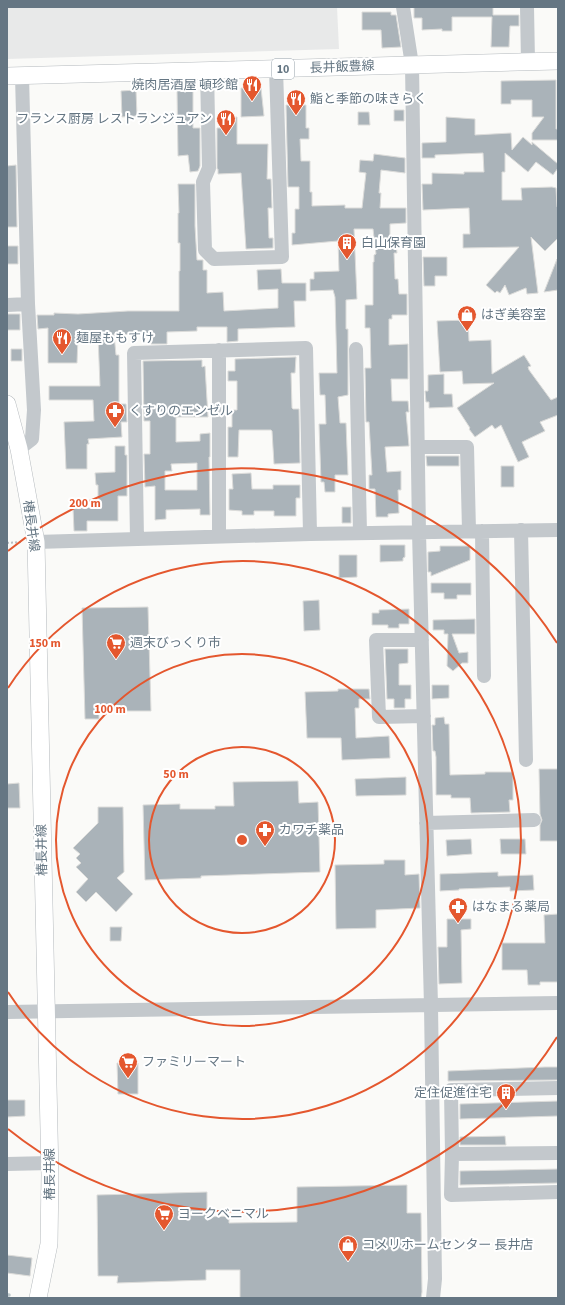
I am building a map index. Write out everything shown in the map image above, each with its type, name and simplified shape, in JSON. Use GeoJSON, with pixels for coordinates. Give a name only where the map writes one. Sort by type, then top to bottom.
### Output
{"type":"FeatureCollection","features":[{"type":"Feature","properties":{"kind":"main road","name":"長井飯豊線"},"geometry":{"type":"LineString","coordinates":[[14,76],[558,61]]}},
{"type":"Feature","properties":{"kind":"main road","name":"椿長井線"},"geometry":{"type":"LineString","coordinates":[[7,404],[19,449],[36,542],[50,1163],[49,1244],[38,1298]]}},
{"type":"Feature","properties":{"kind":"street"},"geometry":{"type":"LineString","coordinates":[[403,7],[412,65],[419,532],[431,1006],[435,1279],[433,1298]]}},
{"type":"Feature","properties":{"kind":"street"},"geometry":{"type":"LineString","coordinates":[[528,7],[528,62]]}},
{"type":"Feature","properties":{"kind":"street"},"geometry":{"type":"LineString","coordinates":[[207,71],[209,168],[203,182],[205,250],[214,259],[252,258],[282,257],[276,69]]}},
{"type":"Feature","properties":{"kind":"street"},"geometry":{"type":"LineString","coordinates":[[14,76],[34,410],[32,439],[19,449]]}},
{"type":"Feature","properties":{"kind":"street"},"geometry":{"type":"LineString","coordinates":[[7,305],[28,304]]}},
{"type":"Feature","properties":{"kind":"street"},"geometry":{"type":"LineString","coordinates":[[137,539],[134,353],[219,350],[306,348],[310,534]]}},
{"type":"Feature","properties":{"kind":"street"},"geometry":{"type":"LineString","coordinates":[[356,349],[360,533]]}},
{"type":"Feature","properties":{"kind":"street"},"geometry":{"type":"LineString","coordinates":[[219,350],[219,536]]}},
{"type":"Feature","properties":{"kind":"street"},"geometry":{"type":"LineString","coordinates":[[418,447],[467,447],[475,531],[484,676]]}},
{"type":"Feature","properties":{"kind":"street"},"geometry":{"type":"LineString","coordinates":[[521,530],[526,760]]}},
{"type":"Feature","properties":{"kind":"street"},"geometry":{"type":"LineString","coordinates":[[36,542],[219,536],[558,530]]}},
{"type":"Feature","properties":{"kind":"street"},"geometry":{"type":"LineString","coordinates":[[422,640],[376,640],[379,717],[424,716]]}},
{"type":"Feature","properties":{"kind":"street"},"geometry":{"type":"LineString","coordinates":[[426,824],[534,820]]}},
{"type":"Feature","properties":{"kind":"street"},"geometry":{"type":"LineString","coordinates":[[7,1012],[46,1013],[558,1003]]}},
{"type":"Feature","properties":{"kind":"street"},"geometry":{"type":"LineString","coordinates":[[558,1088],[451,1090],[451,1195],[558,1192]]}},
{"type":"Feature","properties":{"kind":"street"},"geometry":{"type":"LineString","coordinates":[[452,1154],[558,1153]]}},
{"type":"Feature","properties":{"kind":"street"},"geometry":{"type":"LineString","coordinates":[[7,1164],[50,1163]]}},
{"type":"Feature","properties":{"kind":"shaded area"},"geometry":{"type":"Polygon","coordinates":[[[7,7],[337,7],[339,49],[7,59],[7,7]]]}},
{"type":"Feature","properties":{"kind":"building"},"geometry":{"type":"Polygon","coordinates":[[[414,7],[493,7],[493,15],[519,15],[519,26],[510,26],[509,47],[491,47],[492,17],[452,17],[452,31],[442,31],[442,29],[422,30],[422,18],[414,18],[414,7]]]}},
{"type":"Feature","properties":{"kind":"building"},"geometry":{"type":"Polygon","coordinates":[[[362,12],[391,12],[391,15],[396,15],[401,47],[382,48],[381,30],[362,30],[362,12]]]}},
{"type":"Feature","properties":{"kind":"building"},"geometry":{"type":"Polygon","coordinates":[[[556,80],[556,129],[558,129],[558,140],[532,140],[532,133],[544,117],[532,117],[532,100],[511,100],[511,104],[501,104],[501,81],[556,80]]]}},
{"type":"Feature","properties":{"kind":"building","name":"焼肉居酒屋 頓珍館"},"geometry":{"type":"Polygon","coordinates":[[[241,88],[261,88],[264,116],[241,117],[241,88]]]}},
{"type":"Feature","properties":{"kind":"building"},"geometry":{"type":"Polygon","coordinates":[[[136,90],[137,116],[122,117],[121,91],[136,90]]]}},
{"type":"Feature","properties":{"kind":"building"},"geometry":{"type":"Polygon","coordinates":[[[177,90],[193,90],[193,128],[200,128],[200,166],[198,171],[190,172],[188,155],[178,156],[177,90]]]}},
{"type":"Feature","properties":{"kind":"building"},"geometry":{"type":"Polygon","coordinates":[[[286,105],[306,105],[306,128],[309,128],[309,139],[300,139],[301,161],[310,161],[310,192],[312,192],[312,206],[345,205],[345,208],[362,208],[366,173],[359,172],[360,160],[373,161],[374,154],[405,158],[405,173],[381,170],[379,193],[381,193],[380,208],[406,208],[406,223],[390,224],[390,244],[396,244],[397,253],[394,253],[395,279],[398,279],[399,294],[407,294],[407,315],[392,315],[392,319],[389,319],[389,345],[408,344],[408,379],[391,379],[392,401],[408,401],[409,412],[406,412],[409,446],[385,447],[387,472],[401,471],[401,490],[398,490],[399,513],[388,514],[388,517],[376,517],[375,489],[369,489],[369,475],[372,475],[369,422],[366,422],[365,368],[371,368],[370,328],[365,328],[365,305],[373,305],[373,262],[374,255],[376,254],[373,229],[354,229],[357,299],[346,300],[346,329],[348,329],[348,395],[338,397],[340,423],[346,423],[348,475],[335,475],[335,492],[325,492],[324,482],[321,482],[319,424],[326,424],[325,395],[320,395],[319,373],[337,373],[335,297],[333,290],[310,291],[310,279],[314,279],[314,272],[339,271],[338,241],[292,245],[292,233],[295,233],[295,209],[299,209],[299,187],[288,187],[286,105]]]}},
{"type":"Feature","properties":{"kind":"building"},"geometry":{"type":"Polygon","coordinates":[[[394,110],[404,110],[404,121],[394,121],[394,110]]]}},
{"type":"Feature","properties":{"kind":"building"},"geometry":{"type":"Polygon","coordinates":[[[358,112],[369,112],[370,125],[358,125],[358,112]]]}},
{"type":"Feature","properties":{"kind":"building"},"geometry":{"type":"Polygon","coordinates":[[[220,117],[237,117],[237,144],[268,144],[267,179],[271,179],[272,208],[268,208],[269,238],[273,238],[273,248],[246,249],[241,173],[218,174],[217,169],[217,128],[220,128],[220,117]]]}},
{"type":"Feature","properties":{"kind":"building"},"geometry":{"type":"Polygon","coordinates":[[[446,117],[475,119],[475,135],[511,133],[512,150],[523,137],[532,145],[532,142],[558,164],[558,168],[553,175],[536,162],[528,172],[505,153],[505,172],[502,172],[502,200],[522,200],[521,188],[556,188],[557,207],[558,206],[558,238],[545,251],[531,237],[538,293],[527,294],[526,288],[509,295],[505,285],[500,293],[497,291],[495,293],[486,285],[519,247],[463,248],[463,234],[470,234],[469,208],[423,210],[422,184],[432,184],[432,173],[464,174],[464,172],[484,172],[483,153],[435,155],[435,158],[422,158],[422,143],[446,142],[446,117]]]}},
{"type":"Feature","properties":{"kind":"building"},"geometry":{"type":"Polygon","coordinates":[[[16,165],[17,227],[7,227],[7,166],[16,165]]]}},
{"type":"Feature","properties":{"kind":"building"},"geometry":{"type":"Polygon","coordinates":[[[178,184],[195,184],[197,260],[203,260],[203,270],[207,270],[207,293],[223,292],[224,311],[278,308],[278,289],[258,290],[257,270],[281,269],[282,283],[306,283],[306,301],[294,301],[295,327],[238,329],[238,341],[227,342],[227,327],[197,327],[197,331],[167,332],[167,344],[151,344],[151,335],[114,334],[116,355],[119,355],[119,404],[126,404],[127,422],[121,422],[122,437],[88,439],[87,469],[66,469],[64,422],[94,421],[93,400],[49,400],[49,386],[100,386],[98,335],[78,336],[77,363],[48,363],[48,328],[38,329],[37,315],[54,315],[54,313],[78,314],[128,311],[179,311],[180,243],[178,243],[178,184]]]}},
{"type":"Feature","properties":{"kind":"building"},"geometry":{"type":"Polygon","coordinates":[[[7,246],[18,246],[18,264],[7,264],[7,246]]]}},
{"type":"Feature","properties":{"kind":"building"},"geometry":{"type":"Polygon","coordinates":[[[423,257],[447,257],[447,276],[435,276],[435,286],[424,286],[423,257]]]}},
{"type":"Feature","properties":{"kind":"building"},"geometry":{"type":"Polygon","coordinates":[[[557,259],[558,290],[544,292],[557,259]]]}},
{"type":"Feature","properties":{"kind":"building"},"geometry":{"type":"Polygon","coordinates":[[[7,314],[20,314],[20,330],[7,330],[7,314]]]}},
{"type":"Feature","properties":{"kind":"building"},"geometry":{"type":"Polygon","coordinates":[[[468,320],[469,341],[491,340],[492,374],[524,355],[531,366],[528,367],[529,370],[551,400],[558,397],[558,415],[540,422],[545,431],[522,442],[529,457],[518,462],[501,425],[495,429],[492,425],[475,437],[457,408],[494,383],[463,384],[462,371],[440,372],[437,321],[468,320]]]}},
{"type":"Feature","properties":{"kind":"building"},"geometry":{"type":"Polygon","coordinates":[[[11,349],[22,349],[22,361],[11,361],[11,349]]]}},
{"type":"Feature","properties":{"kind":"building"},"geometry":{"type":"Polygon","coordinates":[[[296,357],[295,373],[291,373],[292,408],[299,409],[300,463],[274,464],[271,430],[239,430],[238,457],[228,457],[228,427],[232,427],[232,410],[237,410],[237,381],[228,381],[228,371],[235,371],[235,359],[296,357]]]}},
{"type":"Feature","properties":{"kind":"building"},"geometry":{"type":"Polygon","coordinates":[[[202,360],[202,367],[205,366],[208,417],[176,417],[176,442],[200,441],[200,434],[210,433],[210,515],[200,515],[200,509],[166,510],[166,519],[155,520],[155,486],[145,487],[144,454],[150,454],[150,421],[144,421],[143,361],[202,360]],[[197,463],[171,464],[172,471],[165,471],[165,490],[197,490],[197,463]]]}},
{"type":"Feature","properties":{"kind":"building"},"geometry":{"type":"Polygon","coordinates":[[[444,374],[444,394],[452,394],[453,407],[429,408],[429,402],[426,402],[425,391],[428,391],[428,375],[444,374]]]}},
{"type":"Feature","properties":{"kind":"building"},"geometry":{"type":"Polygon","coordinates":[[[115,446],[125,446],[125,455],[127,455],[127,496],[118,496],[118,521],[87,521],[87,531],[74,531],[73,508],[98,507],[98,485],[96,485],[95,473],[115,472],[115,446]]]}},
{"type":"Feature","properties":{"kind":"building"},"geometry":{"type":"Polygon","coordinates":[[[426,456],[459,456],[459,466],[427,466],[426,456]]]}},
{"type":"Feature","properties":{"kind":"building"},"geometry":{"type":"Polygon","coordinates":[[[501,466],[514,466],[514,487],[501,487],[501,466]]]}},
{"type":"Feature","properties":{"kind":"building"},"geometry":{"type":"Polygon","coordinates":[[[251,473],[252,489],[273,489],[273,485],[300,485],[300,498],[296,498],[296,516],[274,516],[274,511],[254,511],[254,515],[242,515],[242,511],[229,510],[229,489],[233,489],[232,474],[251,473]]]}},
{"type":"Feature","properties":{"kind":"building"},"geometry":{"type":"Polygon","coordinates":[[[342,507],[351,507],[351,523],[342,523],[342,507]]]}},
{"type":"Feature","properties":{"kind":"building"},"geometry":{"type":"Polygon","coordinates":[[[380,545],[405,545],[405,557],[403,558],[403,561],[380,562],[380,545]]]}},
{"type":"Feature","properties":{"kind":"building"},"geometry":{"type":"Polygon","coordinates":[[[440,546],[470,546],[470,560],[431,576],[431,572],[428,572],[428,552],[440,551],[440,546]]]}},
{"type":"Feature","properties":{"kind":"building"},"geometry":{"type":"Polygon","coordinates":[[[339,555],[357,555],[357,577],[339,578],[339,555]]]}},
{"type":"Feature","properties":{"kind":"building"},"geometry":{"type":"Polygon","coordinates":[[[431,583],[471,583],[471,595],[457,595],[457,599],[444,599],[444,593],[431,593],[431,583]]]}},
{"type":"Feature","properties":{"kind":"building"},"geometry":{"type":"Polygon","coordinates":[[[319,600],[320,630],[304,631],[303,601],[319,600]]]}},
{"type":"Feature","properties":{"kind":"building","name":"週末びっくり市"},"geometry":{"type":"Polygon","coordinates":[[[148,607],[151,711],[99,711],[99,719],[85,719],[82,608],[148,607]]]}},
{"type":"Feature","properties":{"kind":"building"},"geometry":{"type":"Polygon","coordinates":[[[409,609],[409,624],[399,624],[399,628],[388,628],[388,625],[372,625],[372,613],[379,613],[379,610],[409,609]]]}},
{"type":"Feature","properties":{"kind":"building"},"geometry":{"type":"Polygon","coordinates":[[[475,619],[475,634],[452,634],[459,653],[468,652],[468,663],[462,663],[453,671],[447,666],[448,634],[444,634],[444,630],[433,630],[433,620],[475,619]]]}},
{"type":"Feature","properties":{"kind":"building"},"geometry":{"type":"Polygon","coordinates":[[[385,649],[408,649],[408,663],[399,664],[399,685],[411,685],[411,699],[405,699],[405,708],[394,708],[394,699],[387,699],[385,649]]]}},
{"type":"Feature","properties":{"kind":"building"},"geometry":{"type":"Polygon","coordinates":[[[432,685],[449,685],[449,698],[432,699],[432,685]]]}},
{"type":"Feature","properties":{"kind":"building"},"geometry":{"type":"Polygon","coordinates":[[[338,689],[369,689],[370,699],[359,699],[359,708],[355,708],[356,738],[389,736],[390,758],[342,760],[341,738],[307,738],[305,692],[338,691],[338,689]]]}},
{"type":"Feature","properties":{"kind":"building"},"geometry":{"type":"Polygon","coordinates":[[[444,717],[445,724],[449,724],[450,775],[485,774],[485,772],[513,772],[513,800],[509,800],[510,812],[471,813],[470,798],[451,798],[451,795],[436,795],[436,757],[435,751],[433,751],[432,725],[435,725],[435,718],[444,717]]]}},
{"type":"Feature","properties":{"kind":"building"},"geometry":{"type":"Polygon","coordinates":[[[539,769],[558,769],[558,841],[540,841],[540,825],[542,820],[540,814],[539,769]]]}},
{"type":"Feature","properties":{"kind":"building"},"geometry":{"type":"Polygon","coordinates":[[[406,777],[406,795],[356,796],[355,779],[406,777]]]}},
{"type":"Feature","properties":{"kind":"building"},"geometry":{"type":"Polygon","coordinates":[[[298,781],[299,803],[318,802],[320,872],[201,876],[201,878],[145,880],[143,805],[180,804],[180,809],[215,809],[215,806],[234,806],[233,782],[298,781]]]}},
{"type":"Feature","properties":{"kind":"building"},"geometry":{"type":"Polygon","coordinates":[[[19,783],[20,808],[7,808],[7,784],[19,783]]]}},
{"type":"Feature","properties":{"kind":"building"},"geometry":{"type":"Polygon","coordinates":[[[98,807],[123,807],[124,872],[117,878],[133,894],[116,912],[96,892],[86,902],[76,892],[88,879],[76,867],[81,863],[76,858],[80,854],[73,848],[98,823],[98,807]]]}},
{"type":"Feature","properties":{"kind":"building"},"geometry":{"type":"Polygon","coordinates":[[[471,839],[472,854],[447,856],[446,840],[471,839]]]}},
{"type":"Feature","properties":{"kind":"building"},"geometry":{"type":"Polygon","coordinates":[[[500,839],[525,839],[526,854],[501,854],[500,839]]]}},
{"type":"Feature","properties":{"kind":"building"},"geometry":{"type":"Polygon","coordinates":[[[384,860],[405,860],[405,875],[419,874],[420,908],[376,910],[376,928],[336,929],[335,865],[384,864],[384,860]]]}},
{"type":"Feature","properties":{"kind":"building"},"geometry":{"type":"Polygon","coordinates":[[[498,872],[498,876],[533,875],[534,890],[510,891],[510,887],[440,891],[440,874],[498,872]]]}},
{"type":"Feature","properties":{"kind":"building"},"geometry":{"type":"Polygon","coordinates":[[[558,914],[558,982],[540,982],[540,985],[528,985],[527,970],[502,970],[502,943],[545,943],[544,915],[558,914]]]}},
{"type":"Feature","properties":{"kind":"building"},"geometry":{"type":"Polygon","coordinates":[[[447,919],[471,919],[471,929],[461,930],[462,983],[439,984],[438,947],[447,947],[447,919]]]}},
{"type":"Feature","properties":{"kind":"building"},"geometry":{"type":"Polygon","coordinates":[[[110,927],[122,927],[121,941],[110,941],[110,927]]]}},
{"type":"Feature","properties":{"kind":"building","name":"ファミリーマート"},"geometry":{"type":"Polygon","coordinates":[[[117,1063],[138,1063],[138,1094],[118,1094],[117,1063]]]}},
{"type":"Feature","properties":{"kind":"building"},"geometry":{"type":"Polygon","coordinates":[[[558,1067],[558,1080],[448,1081],[448,1071],[558,1067]]]}},
{"type":"Feature","properties":{"kind":"building"},"geometry":{"type":"Polygon","coordinates":[[[7,1100],[25,1100],[25,1116],[7,1117],[7,1100]]]}},
{"type":"Feature","properties":{"kind":"building","name":"定住促進住宅"},"geometry":{"type":"Polygon","coordinates":[[[558,1101],[558,1116],[460,1119],[460,1104],[558,1101]]]}},
{"type":"Feature","properties":{"kind":"building"},"geometry":{"type":"Polygon","coordinates":[[[505,1136],[506,1145],[460,1145],[460,1137],[505,1136]]]}},
{"type":"Feature","properties":{"kind":"building"},"geometry":{"type":"Polygon","coordinates":[[[558,1169],[558,1183],[460,1185],[460,1171],[558,1169]]]}},
{"type":"Feature","properties":{"kind":"building"},"geometry":{"type":"Polygon","coordinates":[[[407,1185],[407,1213],[421,1213],[421,1298],[240,1298],[240,1270],[206,1270],[206,1280],[117,1283],[118,1276],[98,1276],[97,1195],[207,1192],[207,1217],[229,1216],[229,1223],[297,1222],[297,1187],[407,1185]]]}},
{"type":"Feature","properties":{"kind":"building"},"geometry":{"type":"Polygon","coordinates":[[[7,1255],[32,1258],[30,1276],[7,1273],[7,1255]]]}},
{"type":"Feature","properties":{"kind":"place","name":"焼肉居酒屋 頓珍館"},"geometry":{"type":"Point","coordinates":[252,102]}},
{"type":"Feature","properties":{"kind":"place","name":"鮨と季節の味きらく"},"geometry":{"type":"Point","coordinates":[296,116]}},
{"type":"Feature","properties":{"kind":"place","name":"フランス厨房 レストランジュアン"},"geometry":{"type":"Point","coordinates":[226,136]}},
{"type":"Feature","properties":{"kind":"place","name":"白山保育園"},"geometry":{"type":"Point","coordinates":[347,260]}},
{"type":"Feature","properties":{"kind":"place","name":"はぎ美容室"},"geometry":{"type":"Point","coordinates":[467,332]}},
{"type":"Feature","properties":{"kind":"place","name":"麺屋ももすけ"},"geometry":{"type":"Point","coordinates":[62,355]}},
{"type":"Feature","properties":{"kind":"place","name":"くすりのエンゼル"},"geometry":{"type":"Point","coordinates":[115,428]}},
{"type":"Feature","properties":{"kind":"place","name":"週末びっくり市"},"geometry":{"type":"Point","coordinates":[116,660]}},
{"type":"Feature","properties":{"kind":"place","name":"カワチ薬品"},"geometry":{"type":"Point","coordinates":[265,847]}},
{"type":"Feature","properties":{"kind":"place","name":"はなまる薬局"},"geometry":{"type":"Point","coordinates":[458,924]}},
{"type":"Feature","properties":{"kind":"place","name":"ファミリーマート"},"geometry":{"type":"Point","coordinates":[128,1079]}},
{"type":"Feature","properties":{"kind":"place","name":"定住促進住宅"},"geometry":{"type":"Point","coordinates":[506,1110]}},
{"type":"Feature","properties":{"kind":"place","name":"ヨークベニマル"},"geometry":{"type":"Point","coordinates":[164,1231]}},
{"type":"Feature","properties":{"kind":"place","name":"コメリホームセンター 長井店"},"geometry":{"type":"Point","coordinates":[348,1262]}}]}
